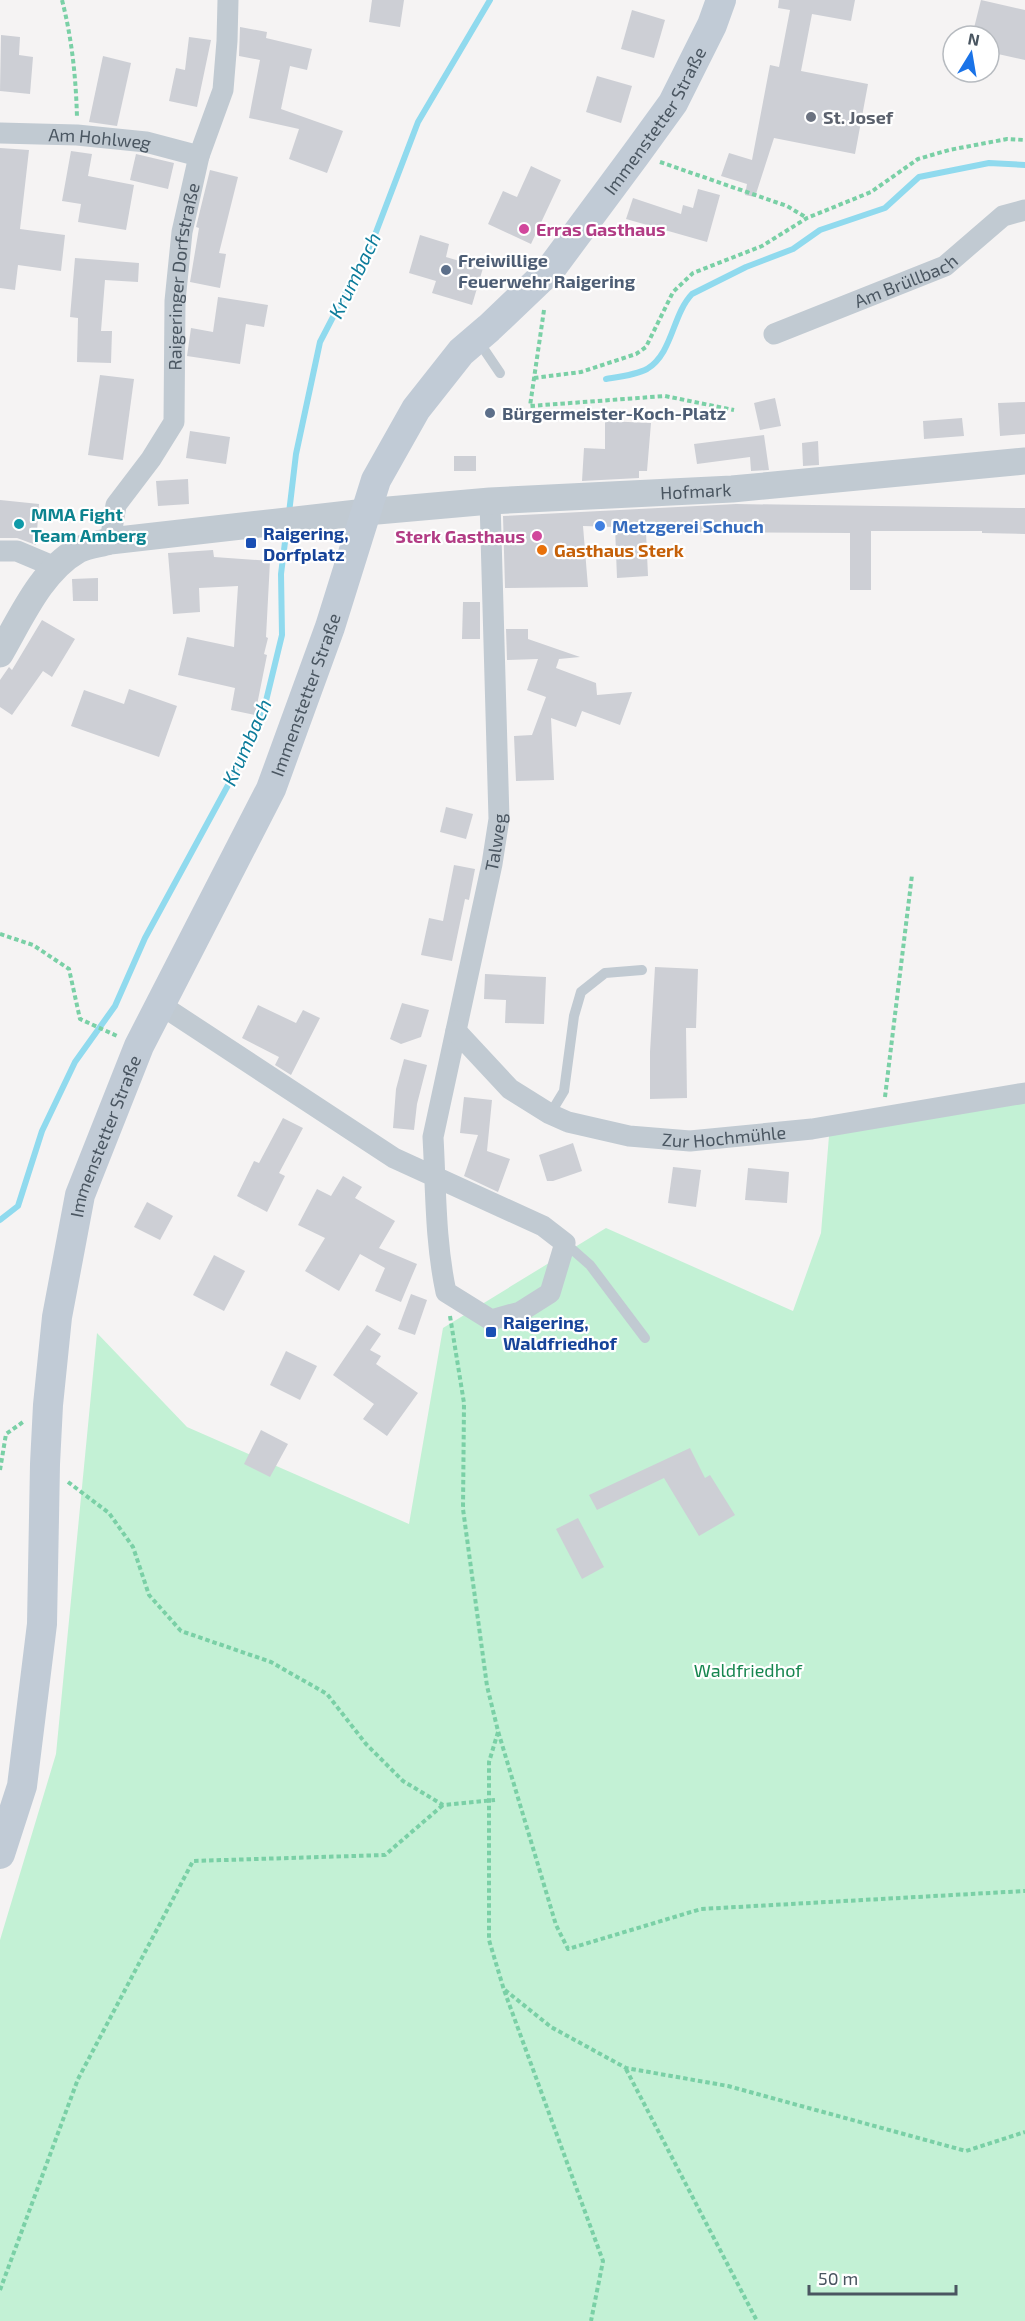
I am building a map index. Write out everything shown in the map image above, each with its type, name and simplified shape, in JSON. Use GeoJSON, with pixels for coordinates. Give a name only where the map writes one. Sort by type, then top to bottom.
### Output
{"type":"FeatureCollection","features":[{"type":"Feature","properties":{"kind":"main road","name":"Immenstetter Straße"},"geometry":{"type":"LineString","coordinates":[[0,1854],[22,1786],[42,1624],[48,1405],[57,1317],[80,1195],[139,1046],[271,789],[330,627],[376,480],[416,409],[461,352],[550,270],[673,103],[712,25],[721,0]]}},
{"type":"Feature","properties":{"kind":"street","name":"Raigeringer Dorfstraße"},"geometry":{"type":"LineString","coordinates":[[110,541],[116,505],[151,459],[174,422],[175,301],[182,231],[199,156],[223,90],[228,0]]}},
{"type":"Feature","properties":{"kind":"street","name":"Am Hohlweg"},"geometry":{"type":"LineString","coordinates":[[0,133],[77,135],[146,142],[199,156]]}},
{"type":"Feature","properties":{"kind":"street","name":"Am Brüllbach"},"geometry":{"type":"LineString","coordinates":[[774,334],[945,266],[1003,216],[1025,210]]}},
{"type":"Feature","properties":{"kind":"street","name":"Hofmark"},"geometry":{"type":"LineString","coordinates":[[0,654],[35,594],[55,567],[79,549],[110,541],[366,512],[490,501],[732,489],[1025,461]]}},
{"type":"Feature","properties":{"kind":"street","name":"Talweg"},"geometry":{"type":"LineString","coordinates":[[446,1292],[438,1258],[432,1137],[492,864],[499,819],[490,501]]}},
{"type":"Feature","properties":{"kind":"street"},"geometry":{"type":"LineString","coordinates":[[0,551],[17,551],[55,567]]}},
{"type":"Feature","properties":{"kind":"street"},"geometry":{"type":"LineString","coordinates":[[161,1005],[394,1158],[543,1226],[565,1243],[550,1293],[520,1312],[491,1320],[446,1292]]}},
{"type":"Feature","properties":{"kind":"street","name":"Zur Hochmühle"},"geometry":{"type":"LineString","coordinates":[[456,1031],[510,1089],[550,1114],[568,1122],[629,1136],[690,1141],[812,1129],[1025,1093]]}},
{"type":"Feature","properties":{"kind":"lane"},"geometry":{"type":"LineString","coordinates":[[477,339],[500,373]]}},
{"type":"Feature","properties":{"kind":"lane"},"geometry":{"type":"LineString","coordinates":[[550,1114],[564,1090],[574,1016],[581,992],[605,973],[642,970]]}},
{"type":"Feature","properties":{"kind":"lane"},"geometry":{"type":"LineString","coordinates":[[565,1243],[590,1266],[645,1338]]}},
{"type":"Feature","properties":{"kind":"path"},"geometry":{"type":"LineString","coordinates":[[62,0],[69,25],[76,78],[77,135]]}},
{"type":"Feature","properties":{"kind":"path"},"geometry":{"type":"LineString","coordinates":[[534,378],[581,372],[636,354],[646,347],[673,292],[683,280],[693,273],[762,246],[807,218],[871,192],[918,159],[995,141],[1025,140]]}},
{"type":"Feature","properties":{"kind":"path"},"geometry":{"type":"LineString","coordinates":[[636,154],[787,206],[807,218]]}},
{"type":"Feature","properties":{"kind":"path"},"geometry":{"type":"LineString","coordinates":[[550,270],[530,406],[665,396],[734,410]]}},
{"type":"Feature","properties":{"kind":"path"},"geometry":{"type":"LineString","coordinates":[[882,1118],[912,875]]}},
{"type":"Feature","properties":{"kind":"path"},"geometry":{"type":"LineString","coordinates":[[0,934],[33,945],[69,969],[80,1019],[111,1034]]}},
{"type":"Feature","properties":{"kind":"path"},"geometry":{"type":"LineString","coordinates":[[446,1292],[464,1403],[463,1509],[487,1686],[498,1731],[556,1925],[568,1949],[701,1909],[1025,1891]]}},
{"type":"Feature","properties":{"kind":"path"},"geometry":{"type":"LineString","coordinates":[[0,1470],[6,1434],[48,1405]]}},
{"type":"Feature","properties":{"kind":"path"},"geometry":{"type":"LineString","coordinates":[[45,1464],[109,1513],[133,1548],[149,1595],[182,1631],[271,1662],[327,1694],[366,1744],[403,1781],[443,1805],[495,1800]]}},
{"type":"Feature","properties":{"kind":"path"},"geometry":{"type":"LineString","coordinates":[[498,1731],[489,1762],[489,1940],[504,1990],[603,2260],[591,2321]]}},
{"type":"Feature","properties":{"kind":"path"},"geometry":{"type":"LineString","coordinates":[[0,2290],[78,2079],[193,1861],[386,1855],[443,1805]]}},
{"type":"Feature","properties":{"kind":"path"},"geometry":{"type":"LineString","coordinates":[[504,1990],[551,2027],[626,2068],[728,2086],[966,2151],[1025,2133]]}},
{"type":"Feature","properties":{"kind":"path"},"geometry":{"type":"LineString","coordinates":[[626,2068],[757,2321]]}},
{"type":"Feature","properties":{"kind":"green space","name":"Waldfriedhof"},"geometry":{"type":"Polygon","coordinates":[[[1025,1093],[1025,2321],[0,2321],[0,1940],[56,1754],[97,1333],[187,1427],[409,1524],[443,1328],[606,1228],[793,1311],[821,1233],[829,1136],[1025,1093]]]}},
{"type":"Feature","properties":{"kind":"building"},"geometry":{"type":"Polygon","coordinates":[[[372,0],[404,0],[400,27],[369,22],[372,0]]]}},
{"type":"Feature","properties":{"kind":"building","name":"St. Josef"},"geometry":{"type":"Polygon","coordinates":[[[779,0],[855,0],[851,21],[812,14],[801,71],[868,84],[855,154],[774,138],[755,197],[745,195],[747,184],[721,176],[729,153],[752,160],[770,65],[779,67],[790,10],[778,8],[779,0]]]}},
{"type":"Feature","properties":{"kind":"building"},"geometry":{"type":"Polygon","coordinates":[[[981,0],[1025,10],[1025,60],[1001,55],[1001,24],[975,24],[981,0]]]}},
{"type":"Feature","properties":{"kind":"building"},"geometry":{"type":"Polygon","coordinates":[[[632,10],[665,20],[654,58],[621,49],[632,10]]]}},
{"type":"Feature","properties":{"kind":"building"},"geometry":{"type":"Polygon","coordinates":[[[240,27],[267,32],[266,38],[312,49],[307,70],[290,66],[281,109],[343,131],[327,173],[289,159],[299,129],[249,118],[260,60],[239,56],[240,27]]]}},
{"type":"Feature","properties":{"kind":"building"},"geometry":{"type":"Polygon","coordinates":[[[1,35],[20,37],[19,55],[33,57],[30,94],[0,91],[1,35]]]}},
{"type":"Feature","properties":{"kind":"building"},"geometry":{"type":"Polygon","coordinates":[[[189,37],[211,40],[197,107],[169,101],[176,68],[185,70],[189,37]]]}},
{"type":"Feature","properties":{"kind":"building"},"geometry":{"type":"Polygon","coordinates":[[[103,56],[131,63],[117,126],[89,122],[103,56]]]}},
{"type":"Feature","properties":{"kind":"building"},"geometry":{"type":"Polygon","coordinates":[[[597,76],[632,86],[621,123],[586,112],[597,76]]]}},
{"type":"Feature","properties":{"kind":"building"},"geometry":{"type":"Polygon","coordinates":[[[0,148],[29,150],[20,229],[65,235],[61,271],[18,265],[15,290],[0,288],[0,148]]]}},
{"type":"Feature","properties":{"kind":"building"},"geometry":{"type":"Polygon","coordinates":[[[71,151],[92,154],[88,176],[134,185],[126,230],[78,222],[81,204],[62,201],[71,151]]]}},
{"type":"Feature","properties":{"kind":"building"},"geometry":{"type":"Polygon","coordinates":[[[136,154],[174,163],[168,189],[130,180],[136,154]]]}},
{"type":"Feature","properties":{"kind":"building"},"geometry":{"type":"Polygon","coordinates":[[[531,166],[561,180],[531,244],[488,224],[503,191],[517,197],[531,166]]]}},
{"type":"Feature","properties":{"kind":"building"},"geometry":{"type":"Polygon","coordinates":[[[210,170],[238,177],[219,253],[226,254],[220,288],[190,282],[199,228],[196,227],[210,170]]]}},
{"type":"Feature","properties":{"kind":"building"},"geometry":{"type":"Polygon","coordinates":[[[698,189],[720,195],[707,242],[626,219],[633,198],[681,214],[683,205],[693,208],[698,189]]]}},
{"type":"Feature","properties":{"kind":"building","name":"Freiwillige Feuerwehr Raigering"},"geometry":{"type":"Polygon","coordinates":[[[420,235],[449,244],[446,257],[483,268],[472,305],[432,293],[436,281],[409,273],[420,235]]]}},
{"type":"Feature","properties":{"kind":"building"},"geometry":{"type":"Polygon","coordinates":[[[75,258],[139,263],[138,282],[105,280],[101,331],[112,331],[111,363],[77,362],[78,318],[70,317],[75,258]]]}},
{"type":"Feature","properties":{"kind":"building"},"geometry":{"type":"Polygon","coordinates":[[[218,297],[268,305],[264,327],[246,324],[240,364],[187,356],[191,328],[213,332],[218,297]]]}},
{"type":"Feature","properties":{"kind":"building"},"geometry":{"type":"Polygon","coordinates":[[[100,375],[134,379],[123,460],[88,455],[100,375]]]}},
{"type":"Feature","properties":{"kind":"building"},"geometry":{"type":"Polygon","coordinates":[[[775,398],[781,426],[760,430],[754,403],[775,398]]]}},
{"type":"Feature","properties":{"kind":"building"},"geometry":{"type":"Polygon","coordinates":[[[1025,402],[1025,434],[1000,436],[998,403],[1025,402]]]}},
{"type":"Feature","properties":{"kind":"building"},"geometry":{"type":"Polygon","coordinates":[[[962,418],[964,436],[924,439],[923,421],[962,418]]]}},
{"type":"Feature","properties":{"kind":"building"},"geometry":{"type":"Polygon","coordinates":[[[605,421],[651,423],[647,471],[639,471],[639,478],[582,481],[584,448],[605,449],[605,421]]]}},
{"type":"Feature","properties":{"kind":"building"},"geometry":{"type":"Polygon","coordinates":[[[190,431],[230,437],[226,464],[186,458],[190,431]]]}},
{"type":"Feature","properties":{"kind":"building"},"geometry":{"type":"Polygon","coordinates":[[[764,435],[769,470],[751,471],[750,457],[697,464],[694,444],[764,435]]]}},
{"type":"Feature","properties":{"kind":"building"},"geometry":{"type":"Polygon","coordinates":[[[818,441],[819,465],[803,466],[802,443],[818,441]]]}},
{"type":"Feature","properties":{"kind":"building"},"geometry":{"type":"Polygon","coordinates":[[[454,456],[476,456],[476,471],[454,471],[454,456]]]}},
{"type":"Feature","properties":{"kind":"building"},"geometry":{"type":"Polygon","coordinates":[[[188,479],[189,504],[158,506],[156,481],[188,479]]]}},
{"type":"Feature","properties":{"kind":"building","name":"MMA Fight Team Amberg"},"geometry":{"type":"Polygon","coordinates":[[[0,500],[39,504],[36,545],[17,538],[0,538],[0,500]]]}},
{"type":"Feature","properties":{"kind":"building"},"geometry":{"type":"Polygon","coordinates":[[[736,504],[1025,508],[1025,534],[982,533],[982,531],[871,531],[871,590],[850,590],[850,533],[646,532],[648,576],[617,578],[615,527],[583,526],[588,587],[505,588],[503,516],[736,504]]]}},
{"type":"Feature","properties":{"kind":"building"},"geometry":{"type":"Polygon","coordinates":[[[213,550],[214,557],[270,561],[266,637],[268,638],[264,654],[267,655],[255,715],[231,710],[235,688],[178,675],[187,637],[234,647],[238,586],[199,588],[200,612],[173,614],[168,553],[213,550]]]}},
{"type":"Feature","properties":{"kind":"building"},"geometry":{"type":"Polygon","coordinates":[[[98,578],[98,601],[73,601],[72,579],[98,578]]]}},
{"type":"Feature","properties":{"kind":"building"},"geometry":{"type":"Polygon","coordinates":[[[463,602],[480,602],[480,639],[462,639],[463,602]]]}},
{"type":"Feature","properties":{"kind":"building"},"geometry":{"type":"Polygon","coordinates":[[[42,620],[75,639],[52,677],[43,671],[12,715],[0,707],[0,680],[9,667],[12,670],[42,620]]]}},
{"type":"Feature","properties":{"kind":"building"},"geometry":{"type":"Polygon","coordinates":[[[506,629],[528,629],[528,639],[580,657],[559,659],[556,668],[596,683],[597,695],[632,692],[620,725],[582,711],[576,727],[551,718],[554,780],[516,781],[514,736],[532,735],[546,697],[527,690],[538,659],[507,660],[506,629]]]}},
{"type":"Feature","properties":{"kind":"building"},"geometry":{"type":"Polygon","coordinates":[[[129,689],[177,706],[159,757],[71,726],[84,690],[124,704],[129,689]]]}},
{"type":"Feature","properties":{"kind":"building"},"geometry":{"type":"Polygon","coordinates":[[[446,807],[473,814],[466,839],[440,832],[446,807]]]}},
{"type":"Feature","properties":{"kind":"building"},"geometry":{"type":"Polygon","coordinates":[[[454,865],[475,869],[469,900],[465,899],[452,961],[421,955],[429,918],[443,921],[454,865]]]}},
{"type":"Feature","properties":{"kind":"building"},"geometry":{"type":"Polygon","coordinates":[[[655,967],[698,969],[696,1028],[686,1028],[687,1098],[650,1099],[655,967]]]}},
{"type":"Feature","properties":{"kind":"building"},"geometry":{"type":"Polygon","coordinates":[[[485,974],[546,977],[544,1024],[505,1023],[506,1000],[484,999],[485,974]]]}},
{"type":"Feature","properties":{"kind":"building"},"geometry":{"type":"Polygon","coordinates":[[[402,1003],[429,1010],[421,1037],[401,1044],[390,1039],[402,1003]]]}},
{"type":"Feature","properties":{"kind":"building"},"geometry":{"type":"Polygon","coordinates":[[[258,1005],[296,1023],[303,1010],[320,1018],[291,1075],[275,1065],[279,1057],[242,1038],[258,1005]]]}},
{"type":"Feature","properties":{"kind":"building"},"geometry":{"type":"Polygon","coordinates":[[[404,1059],[427,1065],[417,1104],[414,1130],[393,1128],[396,1089],[404,1059]]]}},
{"type":"Feature","properties":{"kind":"building"},"geometry":{"type":"Polygon","coordinates":[[[464,1097],[492,1100],[487,1151],[510,1159],[498,1192],[464,1176],[478,1135],[460,1133],[464,1097]]]}},
{"type":"Feature","properties":{"kind":"building"},"geometry":{"type":"Polygon","coordinates":[[[283,1118],[303,1128],[279,1173],[285,1176],[267,1212],[237,1196],[254,1161],[259,1163],[283,1118]]]}},
{"type":"Feature","properties":{"kind":"building"},"geometry":{"type":"Polygon","coordinates":[[[573,1143],[582,1171],[547,1181],[539,1155],[573,1143]]]}},
{"type":"Feature","properties":{"kind":"building"},"geometry":{"type":"Polygon","coordinates":[[[673,1167],[701,1170],[696,1207],[668,1203],[673,1167]]]}},
{"type":"Feature","properties":{"kind":"building"},"geometry":{"type":"Polygon","coordinates":[[[748,1168],[789,1172],[787,1203],[745,1200],[748,1168]]]}},
{"type":"Feature","properties":{"kind":"building"},"geometry":{"type":"Polygon","coordinates":[[[343,1176],[362,1187],[355,1198],[395,1221],[379,1248],[417,1264],[401,1302],[375,1291],[385,1268],[360,1254],[339,1291],[305,1271],[325,1238],[298,1225],[317,1189],[331,1196],[343,1176]]]}},
{"type":"Feature","properties":{"kind":"building"},"geometry":{"type":"Polygon","coordinates":[[[147,1202],[173,1216],[160,1240],[134,1227],[147,1202]]]}},
{"type":"Feature","properties":{"kind":"building"},"geometry":{"type":"Polygon","coordinates":[[[214,1255],[245,1271],[224,1311],[193,1295],[214,1255]]]}},
{"type":"Feature","properties":{"kind":"building"},"geometry":{"type":"Polygon","coordinates":[[[411,1294],[427,1300],[415,1335],[398,1329],[411,1294]]]}},
{"type":"Feature","properties":{"kind":"building"},"geometry":{"type":"Polygon","coordinates":[[[367,1325],[381,1334],[370,1350],[381,1356],[376,1364],[418,1393],[387,1436],[363,1419],[374,1404],[333,1375],[367,1325]]]}},
{"type":"Feature","properties":{"kind":"building"},"geometry":{"type":"Polygon","coordinates":[[[286,1351],[317,1366],[300,1400],[270,1385],[286,1351]]]}},
{"type":"Feature","properties":{"kind":"building"},"geometry":{"type":"Polygon","coordinates":[[[261,1430],[288,1444],[270,1477],[244,1464],[261,1430]]]}},
{"type":"Feature","properties":{"kind":"building"},"geometry":{"type":"Polygon","coordinates":[[[690,1448],[705,1478],[710,1475],[735,1515],[699,1536],[664,1478],[597,1510],[589,1495],[690,1448]]]}},
{"type":"Feature","properties":{"kind":"building"},"geometry":{"type":"Polygon","coordinates":[[[578,1518],[604,1567],[582,1579],[556,1529],[578,1518]]]}},
{"type":"Feature","properties":{"kind":"waterway","name":"Krumbach"},"geometry":{"type":"LineString","coordinates":[[289,513],[296,454],[320,342],[373,240],[418,122],[490,0]]}},
{"type":"Feature","properties":{"kind":"waterway"},"geometry":{"type":"LineString","coordinates":[[606,379],[638,373],[656,362],[667,344],[680,312],[692,294],[746,267],[793,249],[820,230],[885,208],[919,177],[989,163],[1025,165]]}},
{"type":"Feature","properties":{"kind":"waterway","name":"Krumbach"},"geometry":{"type":"LineString","coordinates":[[0,1220],[18,1206],[42,1131],[75,1062],[115,1006],[145,938],[233,776],[265,705],[282,635],[281,574],[287,526]]}},
{"type":"Feature","properties":{"kind":"place","name":"St. Josef"},"geometry":{"type":"Point","coordinates":[811,117]}},
{"type":"Feature","properties":{"kind":"place","name":"Erras Gasthaus"},"geometry":{"type":"Point","coordinates":[524,229]}},
{"type":"Feature","properties":{"kind":"place","name":"Freiwillige Feuerwehr Raigering"},"geometry":{"type":"Point","coordinates":[446,270]}},
{"type":"Feature","properties":{"kind":"place","name":"Bürgermeister-Koch-Platz"},"geometry":{"type":"Point","coordinates":[490,413]}},
{"type":"Feature","properties":{"kind":"place","name":"MMA Fight Team Amberg"},"geometry":{"type":"Point","coordinates":[19,524]}},
{"type":"Feature","properties":{"kind":"place","name":"Metzgerei Schuch"},"geometry":{"type":"Point","coordinates":[600,526]}},
{"type":"Feature","properties":{"kind":"place","name":"Sterk Gasthaus"},"geometry":{"type":"Point","coordinates":[537,536]}},
{"type":"Feature","properties":{"kind":"place","name":"Raigering, Dorfplatz"},"geometry":{"type":"Point","coordinates":[251,543]}},
{"type":"Feature","properties":{"kind":"place","name":"Gasthaus Sterk"},"geometry":{"type":"Point","coordinates":[542,550]}},
{"type":"Feature","properties":{"kind":"place","name":"Raigering, Waldfriedhof"},"geometry":{"type":"Point","coordinates":[491,1332]}}]}
